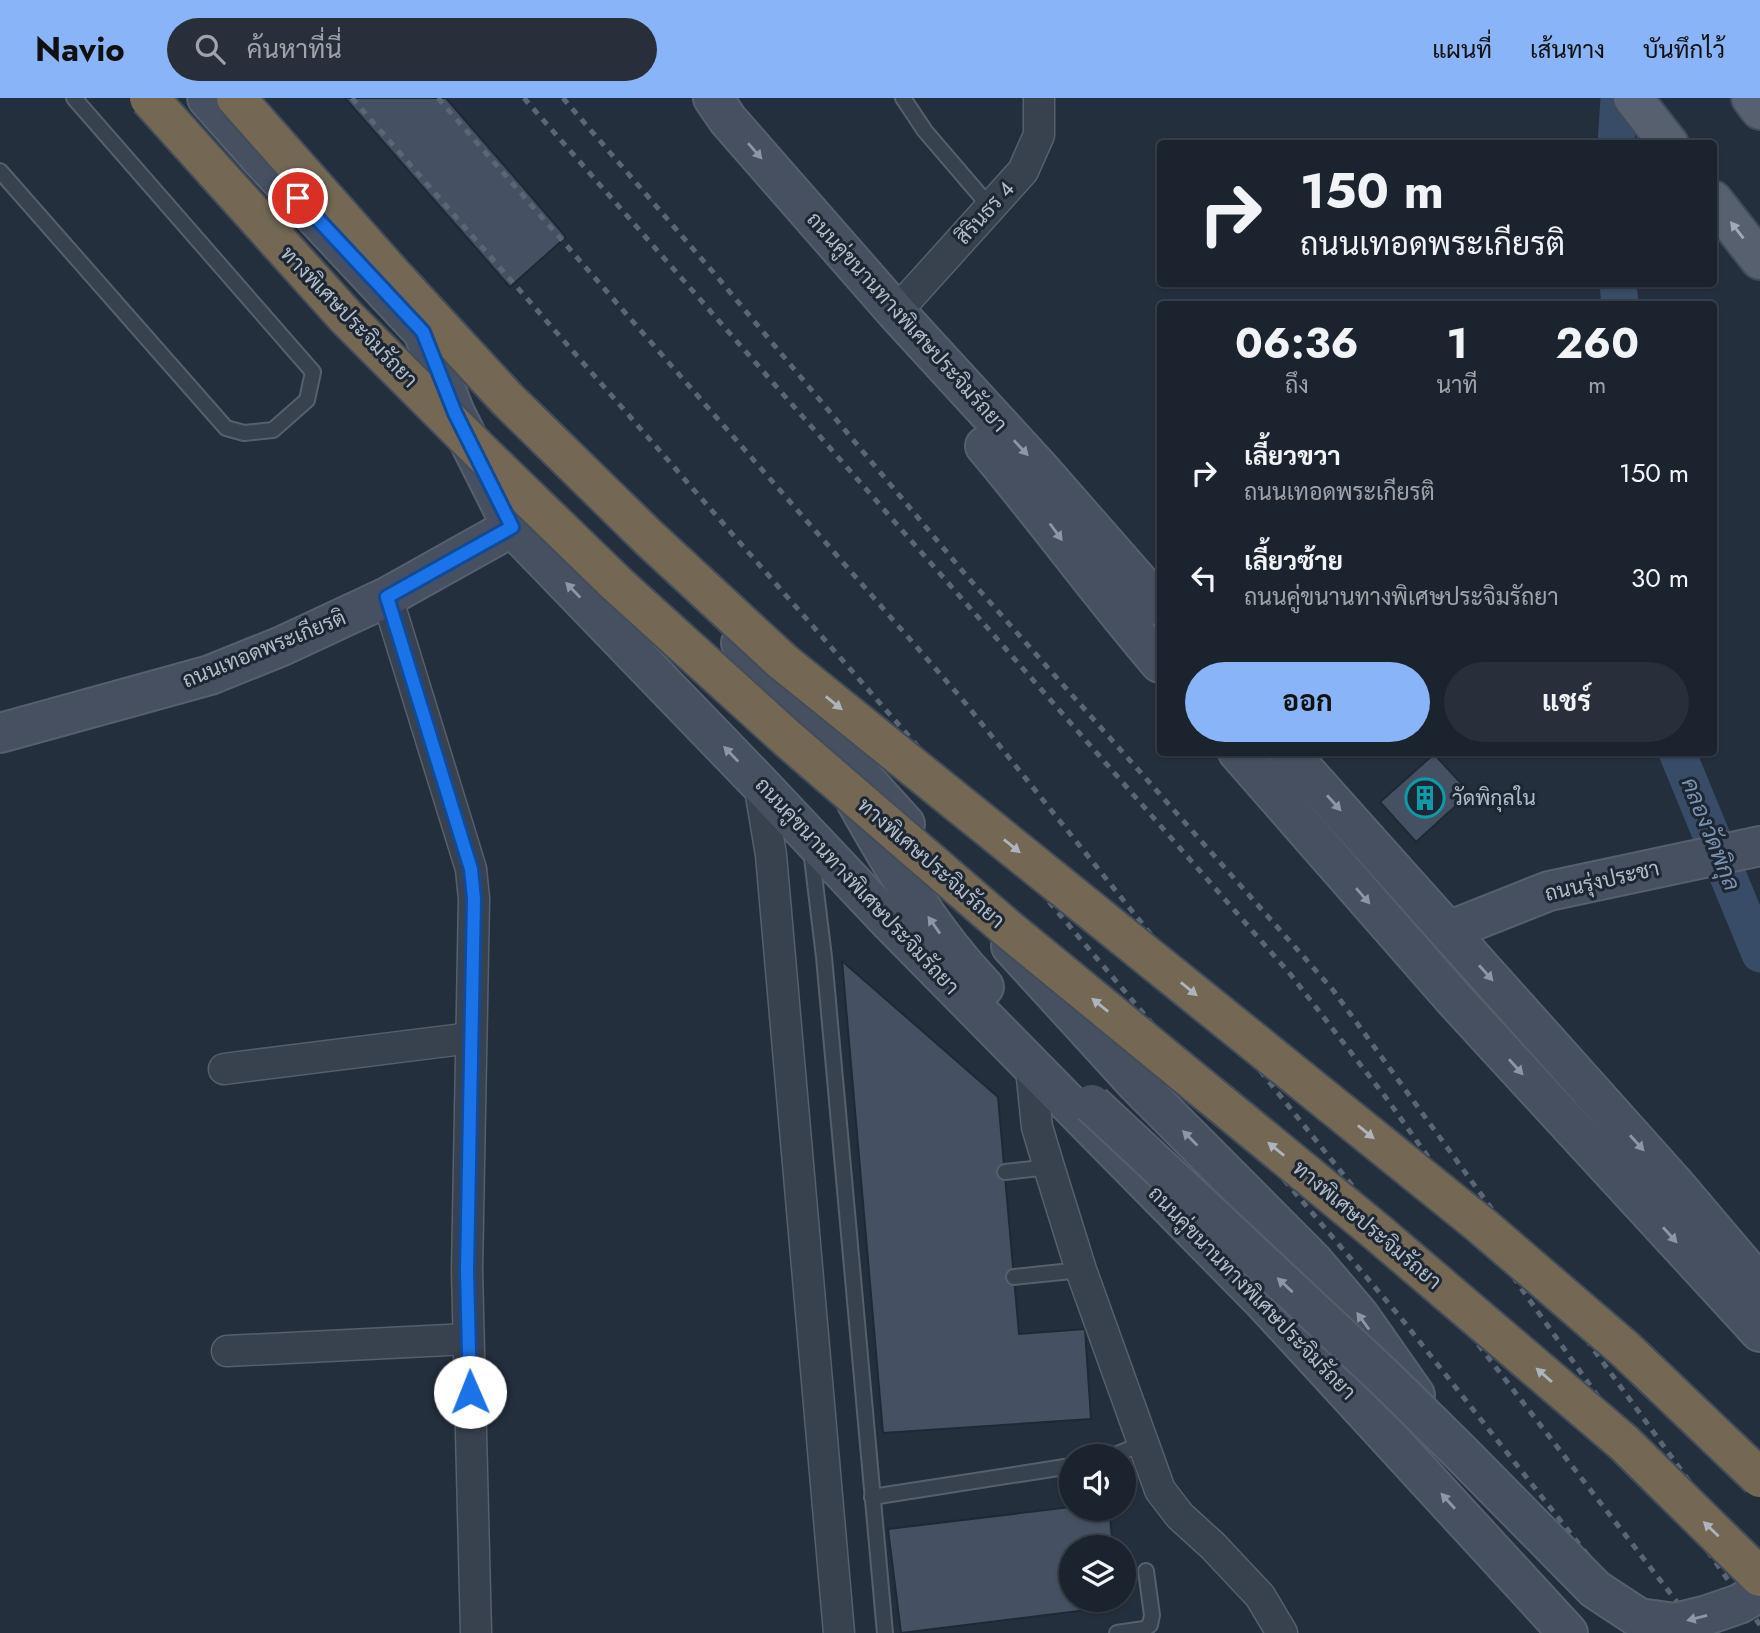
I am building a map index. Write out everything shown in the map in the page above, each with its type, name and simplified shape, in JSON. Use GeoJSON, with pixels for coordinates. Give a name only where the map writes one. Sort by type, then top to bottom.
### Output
{"type":"FeatureCollection","features":[{"type":"Feature","properties":{"kind":"highway","name":"ทางพิเศษประจิมรัถยา"},"geometry":{"type":"LineString","coordinates":[[149,98],[346,317],[618,585],[788,739],[1008,929],[1377,1232],[1624,1443],[1760,1577]]}},
{"type":"Feature","properties":{"kind":"highway"},"geometry":{"type":"LineString","coordinates":[[236,98],[507,399],[649,538],[782,661],[1482,1226],[1626,1350],[1760,1478]]}},
{"type":"Feature","properties":{"kind":"main road","name":"ถนนคู่ขนานทางพิเศษประจิมรัถยา"},"geometry":{"type":"LineString","coordinates":[[207,98],[423,332],[459,423],[512,527],[1031,1068],[1264,1302],[1556,1619]]}},
{"type":"Feature","properties":{"kind":"main road","name":"ถนนคู่ขนานทางพิเศษประจิมรัถยา"},"geometry":{"type":"LineString","coordinates":[[713,98],[728,120],[836,245],[1157,603]]}},
{"type":"Feature","properties":{"kind":"main road"},"geometry":{"type":"LineString","coordinates":[[1633,98],[1665,140]]}},
{"type":"Feature","properties":{"kind":"main road"},"geometry":{"type":"LineString","coordinates":[[1751,98],[1760,110]]}},
{"type":"Feature","properties":{"kind":"main road"},"geometry":{"type":"LineString","coordinates":[[1717,205],[1760,260]]}},
{"type":"Feature","properties":{"kind":"main road"},"geometry":{"type":"LineString","coordinates":[[836,245],[875,317],[1037,507],[1113,607],[1157,659]]}},
{"type":"Feature","properties":{"kind":"main road"},"geometry":{"type":"LineString","coordinates":[[423,332],[716,617],[809,716],[1136,1083],[1313,1261],[1359,1315],[1459,1460],[1556,1619]]}},
{"type":"Feature","properties":{"kind":"main road","name":"ถนนเทอดพระเกียรติ"},"geometry":{"type":"LineString","coordinates":[[0,733],[210,675],[282,646],[387,597],[512,527]]}},
{"type":"Feature","properties":{"kind":"main road"},"geometry":{"type":"LineString","coordinates":[[809,716],[865,817],[939,932],[980,983],[1092,1104]]}},
{"type":"Feature","properties":{"kind":"main road"},"geometry":{"type":"LineString","coordinates":[[1241,756],[1454,999],[1760,1332]]}},
{"type":"Feature","properties":{"kind":"main road"},"geometry":{"type":"LineString","coordinates":[[1292,756],[1677,1187],[1760,1285]]}},
{"type":"Feature","properties":{"kind":"main road","name":"ถนนรุ่งประชา"},"geometry":{"type":"LineString","coordinates":[[1448,930],[1549,891],[1744,850]]}},
{"type":"Feature","properties":{"kind":"main road"},"geometry":{"type":"LineString","coordinates":[[890,922],[1092,1104],[1414,1406],[1595,1590],[1639,1618],[1675,1623],[1739,1604],[1760,1592]]}},
{"type":"Feature","properties":{"kind":"street","name":"สิรินธร 4"},"geometry":{"type":"LineString","coordinates":[[896,312],[1023,171],[1039,135],[1040,98]]}},
{"type":"Feature","properties":{"kind":"street"},"geometry":{"type":"LineString","coordinates":[[387,597],[471,869],[474,899],[467,1271],[475,1633]]}},
{"type":"Feature","properties":{"kind":"street"},"geometry":{"type":"LineString","coordinates":[[759,783],[771,855],[839,1633]]}},
{"type":"Feature","properties":{"kind":"street"},"geometry":{"type":"LineString","coordinates":[[224,1069],[471,1038]]}},
{"type":"Feature","properties":{"kind":"street"},"geometry":{"type":"LineString","coordinates":[[1031,1068],[1037,1128],[1081,1270],[1160,1490],[1180,1516],[1213,1546],[1260,1596],[1282,1633]]}},
{"type":"Feature","properties":{"kind":"street"},"geometry":{"type":"LineString","coordinates":[[227,1351],[468,1339]]}},
{"type":"Feature","properties":{"kind":"lane"},"geometry":{"type":"LineString","coordinates":[[0,171],[226,428],[244,433],[273,430],[307,400],[313,372],[74,98]]}},
{"type":"Feature","properties":{"kind":"lane"},"geometry":{"type":"LineString","coordinates":[[903,98],[925,131],[991,208]]}},
{"type":"Feature","properties":{"kind":"lane"},"geometry":{"type":"LineString","coordinates":[[809,835],[824,957],[885,1633]]}},
{"type":"Feature","properties":{"kind":"lane"},"geometry":{"type":"LineString","coordinates":[[1005,1172],[1049,1167]]}},
{"type":"Feature","properties":{"kind":"lane"},"geometry":{"type":"LineString","coordinates":[[1014,1277],[1081,1270]]}},
{"type":"Feature","properties":{"kind":"lane"},"geometry":{"type":"LineString","coordinates":[[1136,1446],[1142,1444]]}},
{"type":"Feature","properties":{"kind":"lane"},"geometry":{"type":"LineString","coordinates":[[872,1497],[1059,1468]]}},
{"type":"Feature","properties":{"kind":"lane"},"geometry":{"type":"LineString","coordinates":[[1117,1633],[1144,1629],[1150,1625],[1152,1615],[1146,1571]]}},
{"type":"Feature","properties":{"kind":"building"},"geometry":{"type":"Polygon","coordinates":[[[345,98],[446,98],[566,237],[510,287],[345,98]]]}},
{"type":"Feature","properties":{"kind":"building","name":"วัดพิกุลใน"},"geometry":{"type":"Polygon","coordinates":[[[1432,756],[1436,756],[1470,793],[1416,842],[1380,802],[1432,756]]]}},
{"type":"Feature","properties":{"kind":"building"},"geometry":{"type":"Polygon","coordinates":[[[842,961],[998,1097],[1019,1334],[1085,1329],[1091,1419],[883,1433],[842,961]]]}},
{"type":"Feature","properties":{"kind":"building"},"geometry":{"type":"Polygon","coordinates":[[[1059,1508],[1059,1521],[1110,1521],[1112,1535],[1059,1535],[1059,1612],[1071,1612],[901,1633],[888,1529],[1059,1508]]]}},
{"type":"Feature","properties":{"kind":"waterway","name":"คลองวัดพิกุล"},"geometry":{"type":"LineString","coordinates":[[1616,140],[1619,98]]}},
{"type":"Feature","properties":{"kind":"waterway","name":"คลองวัดพิกุล"},"geometry":{"type":"LineString","coordinates":[[1618,287],[1620,301]]}},
{"type":"Feature","properties":{"kind":"waterway","name":"คลองวัดพิกุล"},"geometry":{"type":"LineString","coordinates":[[1679,756],[1760,954]]}},
{"type":"Feature","properties":{"kind":"railway"},"geometry":{"type":"LineString","coordinates":[[352,98],[913,741],[1401,1318],[1649,1633]]}},
{"type":"Feature","properties":{"kind":"railway"},"geometry":{"type":"LineString","coordinates":[[438,98],[962,699],[1440,1295],[1701,1633]]}},
{"type":"Feature","properties":{"kind":"railway"},"geometry":{"type":"LineString","coordinates":[[524,98],[1291,975],[1387,1099],[1760,1625]]}},
{"type":"Feature","properties":{"kind":"railway"},"geometry":{"type":"LineString","coordinates":[[563,98],[719,279],[965,574],[1333,990],[1760,1579]]}},
{"type":"Feature","properties":{"kind":"place","name":"วัดพิกุลใน"},"geometry":{"type":"Point","coordinates":[1425,798]}},
{"type":"Feature","properties":{"kind":"route"},"geometry":{"type":"LineString","coordinates":[[298,198],[423,332],[473,453],[512,527],[387,597],[471,869],[474,899],[467,1271],[470,1392]]}}]}
